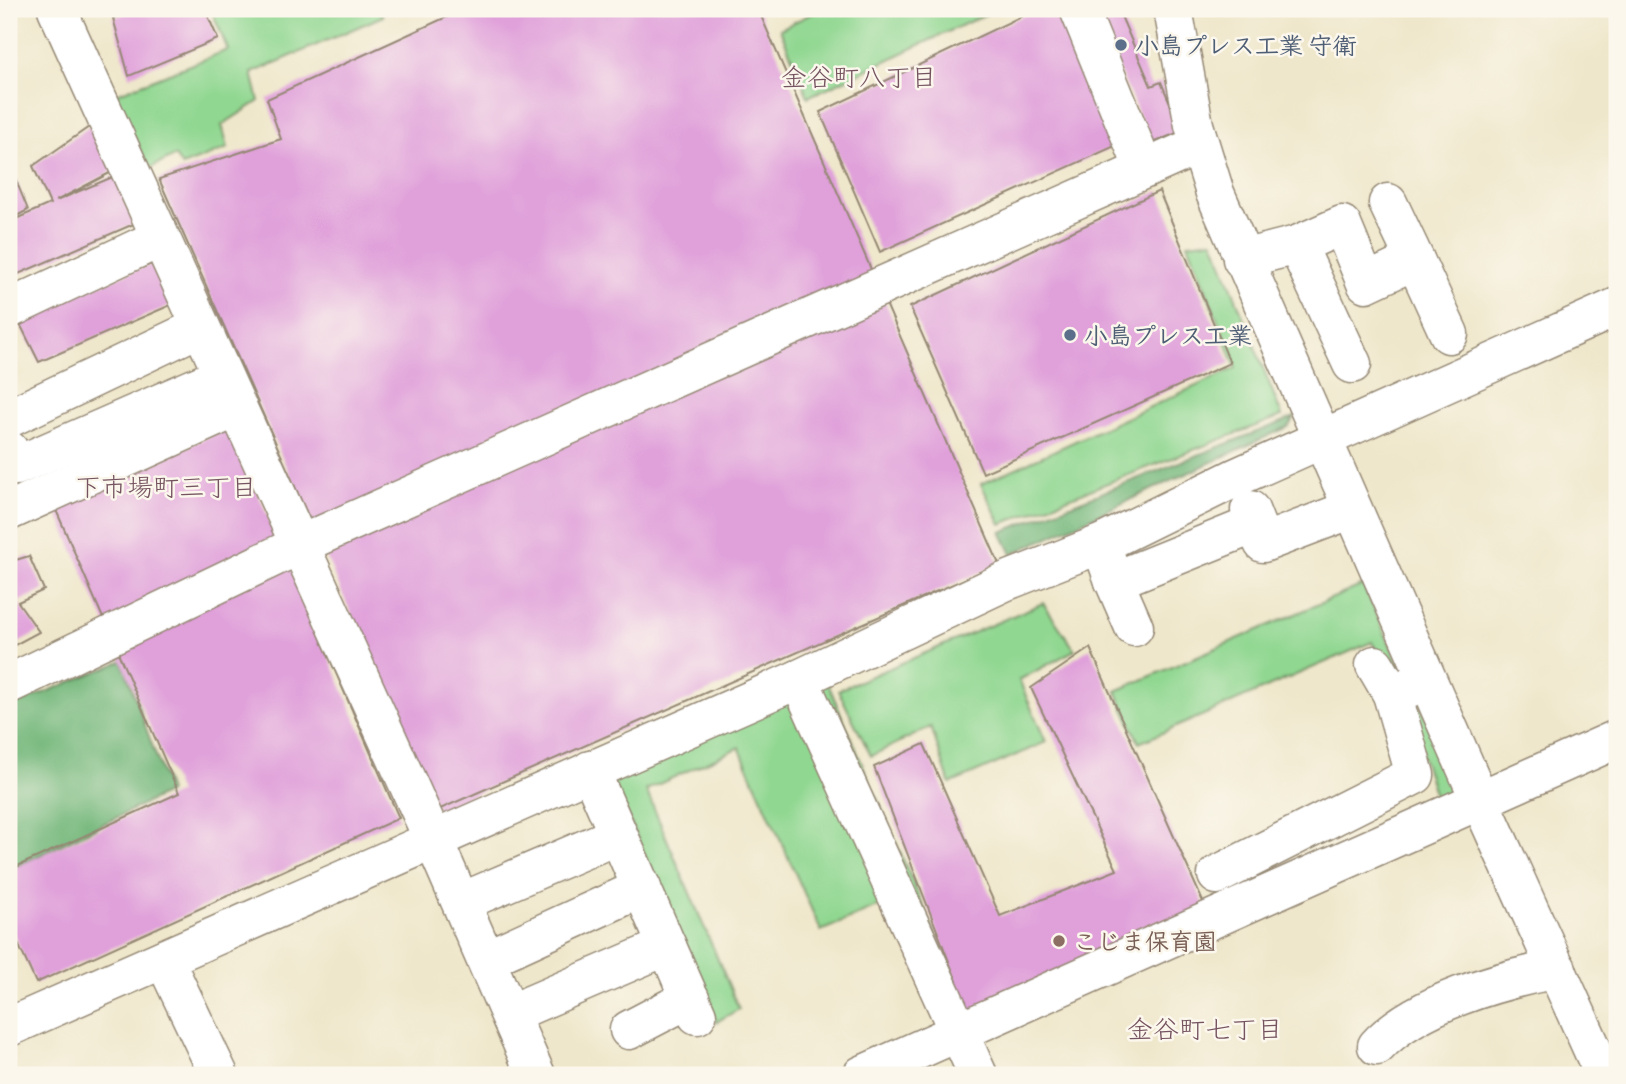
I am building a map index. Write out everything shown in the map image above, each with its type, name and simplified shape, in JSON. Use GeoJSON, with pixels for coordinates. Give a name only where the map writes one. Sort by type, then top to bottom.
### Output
{"type":"FeatureCollection","features":[{"type":"Feature","properties":{"kind":"street"},"geometry":{"type":"LineString","coordinates":[[57,9],[433,839],[536,1075]]}},
{"type":"Feature","properties":{"kind":"street"},"geometry":{"type":"LineString","coordinates":[[1079,9],[1144,169]]}},
{"type":"Feature","properties":{"kind":"street"},"geometry":{"type":"LineString","coordinates":[[1173,9],[1199,145],[1242,259],[1604,1075]]}},
{"type":"Feature","properties":{"kind":"street"},"geometry":{"type":"LineString","coordinates":[[9,684],[299,545],[1199,145]]}},
{"type":"Feature","properties":{"kind":"street"},"geometry":{"type":"LineString","coordinates":[[1388,203],[1449,334]]}},
{"type":"Feature","properties":{"kind":"street"},"geometry":{"type":"LineString","coordinates":[[1242,259],[1297,245],[1342,225],[1366,283],[1415,260]]}},
{"type":"Feature","properties":{"kind":"street"},"geometry":{"type":"LineString","coordinates":[[9,309],[160,239]]}},
{"type":"Feature","properties":{"kind":"street"},"geometry":{"type":"LineString","coordinates":[[1297,245],[1352,364]]}},
{"type":"Feature","properties":{"kind":"street"},"geometry":{"type":"LineString","coordinates":[[9,1027],[799,679],[1004,582],[1101,544],[1237,477],[1617,307]]}},
{"type":"Feature","properties":{"kind":"street"},"geometry":{"type":"LineString","coordinates":[[9,418],[200,327]]}},
{"type":"Feature","properties":{"kind":"street"},"geometry":{"type":"LineString","coordinates":[[9,450],[16,466],[229,392]]}},
{"type":"Feature","properties":{"kind":"street"},"geometry":{"type":"LineString","coordinates":[[9,511],[229,392]]}},
{"type":"Feature","properties":{"kind":"street"},"geometry":{"type":"LineString","coordinates":[[1237,477],[1263,543],[1352,509]]}},
{"type":"Feature","properties":{"kind":"street"},"geometry":{"type":"LineString","coordinates":[[1114,581],[1255,524]]}},
{"type":"Feature","properties":{"kind":"street"},"geometry":{"type":"LineString","coordinates":[[1101,544],[1134,627]]}},
{"type":"Feature","properties":{"kind":"street"},"geometry":{"type":"LineString","coordinates":[[1217,876],[1415,775],[1383,680],[1409,688],[1424,673]]}},
{"type":"Feature","properties":{"kind":"street"},"geometry":{"type":"LineString","coordinates":[[799,679],[978,1075]]}},
{"type":"Feature","properties":{"kind":"street"},"geometry":{"type":"LineString","coordinates":[[862,1075],[1479,798],[1617,739]]}},
{"type":"Feature","properties":{"kind":"street"},"geometry":{"type":"LineString","coordinates":[[590,770],[694,1006],[629,1030]]}},
{"type":"Feature","properties":{"kind":"street"},"geometry":{"type":"LineString","coordinates":[[478,895],[618,835]]}},
{"type":"Feature","properties":{"kind":"street"},"geometry":{"type":"LineString","coordinates":[[500,953],[642,888]]}},
{"type":"Feature","properties":{"kind":"street"},"geometry":{"type":"LineString","coordinates":[[530,1005],[667,946]]}},
{"type":"Feature","properties":{"kind":"street"},"geometry":{"type":"LineString","coordinates":[[164,959],[219,1075]]}},
{"type":"Feature","properties":{"kind":"street"},"geometry":{"type":"LineString","coordinates":[[1377,1046],[1395,1027],[1497,981],[1557,969]]}},
{"type":"Feature","properties":{"kind":"green space"},"geometry":{"type":"Polygon","coordinates":[[[211,9],[380,9],[383,16],[252,73],[259,101],[222,125],[228,148],[182,166],[175,156],[150,168],[111,96],[228,50],[211,9]]]}},
{"type":"Feature","properties":{"kind":"green space"},"geometry":{"type":"Polygon","coordinates":[[[821,9],[997,9],[808,97],[780,29],[821,9]]]}},
{"type":"Feature","properties":{"kind":"green space"},"geometry":{"type":"Polygon","coordinates":[[[1213,240],[1282,416],[1001,524],[981,484],[1236,368],[1188,243],[1213,240]]]}},
{"type":"Feature","properties":{"kind":"green space"},"geometry":{"type":"Polygon","coordinates":[[[1295,417],[1288,427],[1012,554],[1001,532],[1295,417]]]}},
{"type":"Feature","properties":{"kind":"green space"},"geometry":{"type":"Polygon","coordinates":[[[1363,585],[1403,673],[1389,677],[1372,642],[1139,743],[1116,691],[1363,585]]]}},
{"type":"Feature","properties":{"kind":"green space"},"geometry":{"type":"Polygon","coordinates":[[[1043,603],[1075,650],[1019,680],[1046,742],[950,784],[931,727],[871,756],[838,690],[1043,603]]]}},
{"type":"Feature","properties":{"kind":"green space"},"geometry":{"type":"Polygon","coordinates":[[[122,661],[169,792],[9,870],[9,707],[122,661]]]}},
{"type":"Feature","properties":{"kind":"green space"},"geometry":{"type":"Polygon","coordinates":[[[826,679],[970,1016],[886,903],[821,931],[739,747],[646,790],[739,1009],[716,1022],[612,779],[826,679]]]}},
{"type":"Feature","properties":{"kind":"green space"},"geometry":{"type":"Polygon","coordinates":[[[1421,707],[1461,801],[1439,808],[1407,710],[1421,707]]]}},
{"type":"Feature","properties":{"kind":"building"},"geometry":{"type":"Polygon","coordinates":[[[135,9],[205,9],[218,39],[129,76],[113,18],[135,9]]]}},
{"type":"Feature","properties":{"kind":"building"},"geometry":{"type":"Polygon","coordinates":[[[464,9],[758,9],[999,564],[438,810],[159,179],[281,139],[267,99],[464,9]]]}},
{"type":"Feature","properties":{"kind":"building"},"geometry":{"type":"Polygon","coordinates":[[[1037,9],[1061,9],[1115,146],[880,252],[820,112],[1037,9]]]}},
{"type":"Feature","properties":{"kind":"building","name":"小島プレス工業 守衛"},"geometry":{"type":"Polygon","coordinates":[[[1091,9],[1118,9],[1151,86],[1161,82],[1182,131],[1152,143],[1091,9]]]}},
{"type":"Feature","properties":{"kind":"building"},"geometry":{"type":"Polygon","coordinates":[[[102,118],[127,164],[56,201],[129,170],[150,217],[9,278],[9,222],[50,204],[33,166],[102,118]]]}},
{"type":"Feature","properties":{"kind":"building"},"geometry":{"type":"Polygon","coordinates":[[[9,163],[28,210],[9,220],[9,163]]]}},
{"type":"Feature","properties":{"kind":"building","name":"小島プレス工業"},"geometry":{"type":"Polygon","coordinates":[[[1159,191],[1230,363],[983,473],[910,307],[1159,191]]]}},
{"type":"Feature","properties":{"kind":"building"},"geometry":{"type":"Polygon","coordinates":[[[164,259],[187,298],[39,362],[17,318],[164,259]]]}},
{"type":"Feature","properties":{"kind":"building"},"geometry":{"type":"Polygon","coordinates":[[[229,427],[399,818],[36,983],[9,924],[9,870],[179,793],[56,510],[229,427]]]}},
{"type":"Feature","properties":{"kind":"building"},"geometry":{"type":"Polygon","coordinates":[[[29,556],[44,590],[18,602],[39,632],[9,648],[9,562],[29,556]]]}},
{"type":"Feature","properties":{"kind":"building"},"geometry":{"type":"Polygon","coordinates":[[[1090,648],[1208,913],[970,1016],[874,767],[924,744],[1000,916],[1117,870],[1031,688],[1090,648]]]}},
{"type":"Feature","properties":{"kind":"place","name":"小島プレス工業 守衛"},"geometry":{"type":"Point","coordinates":[1121,45]}},
{"type":"Feature","properties":{"kind":"place","name":"小島プレス工業"},"geometry":{"type":"Point","coordinates":[1070,335]}},
{"type":"Feature","properties":{"kind":"place","name":"こじま保育園"},"geometry":{"type":"Point","coordinates":[1059,941]}},
{"type":"Feature","properties":{"kind":"district","name":"金谷町八丁目"},"geometry":{"type":"Point","coordinates":[859,76]}},
{"type":"Feature","properties":{"kind":"district","name":"下市場町三丁目"},"geometry":{"type":"Point","coordinates":[166,486]}},
{"type":"Feature","properties":{"kind":"district","name":"金谷町七丁目"},"geometry":{"type":"Point","coordinates":[1205,1028]}}]}
